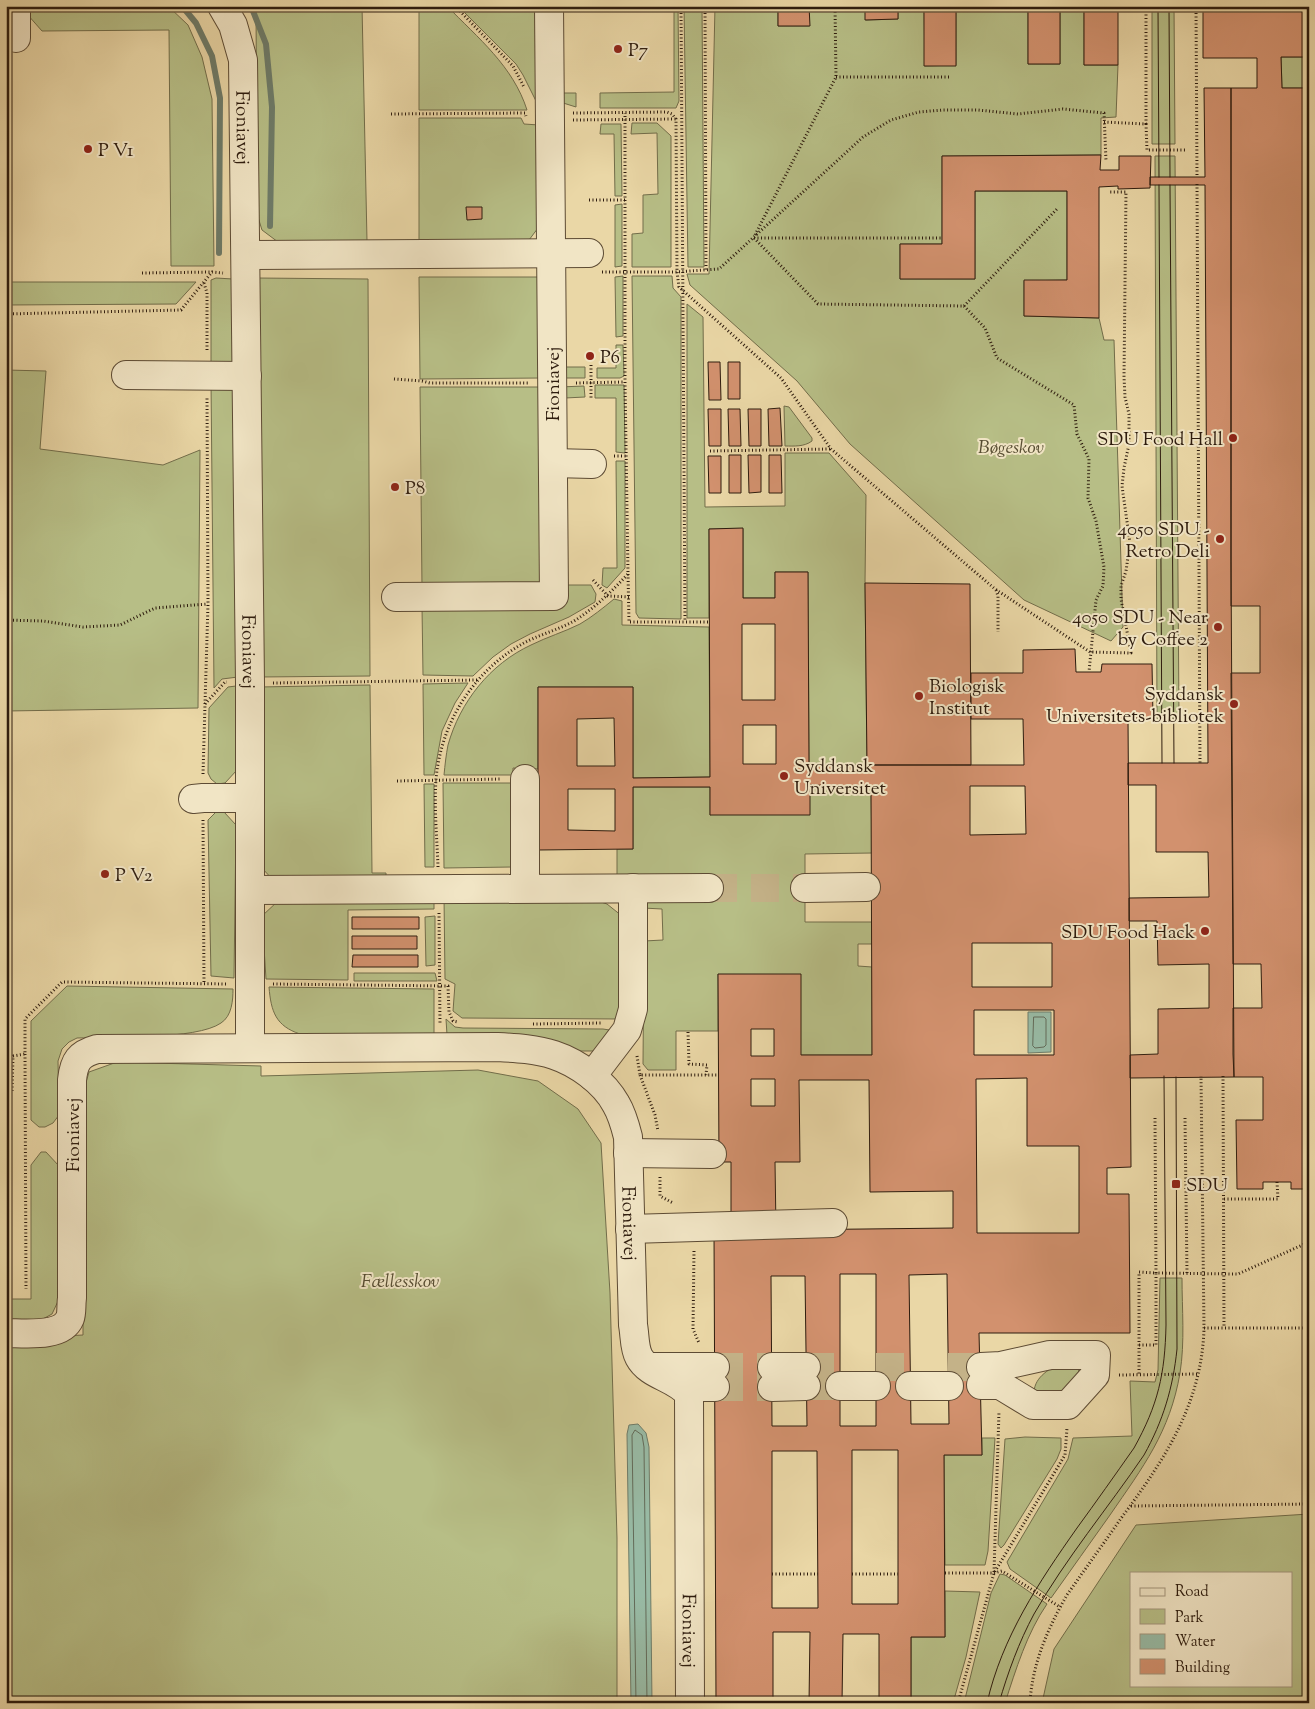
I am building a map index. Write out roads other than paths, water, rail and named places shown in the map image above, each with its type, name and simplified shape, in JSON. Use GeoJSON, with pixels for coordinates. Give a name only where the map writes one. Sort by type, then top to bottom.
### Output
{"type":"FeatureCollection","features":[{"type":"Feature","properties":{"kind":"street"},"geometry":{"type":"LineString","coordinates":[[16,6],[16,38]]}},
{"type":"Feature","properties":{"kind":"street","name":"Fioniavej"},"geometry":{"type":"LineString","coordinates":[[222,6],[233,25],[243,60],[250,683],[250,1048]]}},
{"type":"Feature","properties":{"kind":"street","name":"Fioniavej"},"geometry":{"type":"LineString","coordinates":[[396,597],[554,596],[549,6]]}},
{"type":"Feature","properties":{"kind":"street"},"geometry":{"type":"LineString","coordinates":[[246,264],[551,253],[594,263]]}},
{"type":"Feature","properties":{"kind":"street"},"geometry":{"type":"LineString","coordinates":[[126,375],[247,376]]}},
{"type":"Feature","properties":{"kind":"street"},"geometry":{"type":"LineString","coordinates":[[553,463],[592,464]]}},
{"type":"Feature","properties":{"kind":"street"},"geometry":{"type":"LineString","coordinates":[[515,779],[525,888]]}},
{"type":"Feature","properties":{"kind":"street"},"geometry":{"type":"LineString","coordinates":[[193,799],[250,798]]}},
{"type":"Feature","properties":{"kind":"street"},"geometry":{"type":"LineString","coordinates":[[592,1076],[626,1030],[633,1009],[633,888]]}},
{"type":"Feature","properties":{"kind":"street"},"geometry":{"type":"LineString","coordinates":[[250,890],[709,888]]}},
{"type":"Feature","properties":{"kind":"street"},"geometry":{"type":"LineString","coordinates":[[805,888],[866,888]]}},
{"type":"Feature","properties":{"kind":"street","name":"Fioniavej"},"geometry":{"type":"LineString","coordinates":[[6,1333],[48,1333],[62,1328],[70,1318],[72,1298],[72,1080],[75,1064],[87,1052],[97,1049],[497,1047],[526,1049],[554,1055],[574,1064],[592,1076],[605,1088],[616,1103],[628,1137],[633,1325],[638,1355],[646,1367]]}},
{"type":"Feature","properties":{"kind":"street"},"geometry":{"type":"LineString","coordinates":[[628,1153],[712,1154]]}},
{"type":"Feature","properties":{"kind":"street"},"geometry":{"type":"LineString","coordinates":[[630,1229],[833,1223]]}},
{"type":"Feature","properties":{"kind":"street"},"geometry":{"type":"LineString","coordinates":[[1050,1355],[1096,1355],[1095,1375],[1068,1405],[1033,1405],[987,1379],[1001,1366],[1050,1355]]}},
{"type":"Feature","properties":{"kind":"street"},"geometry":{"type":"LineString","coordinates":[[646,1367],[715,1377],[683,1387],[646,1367]]}},
{"type":"Feature","properties":{"kind":"street"},"geometry":{"type":"LineString","coordinates":[[840,1376],[876,1376]]}},
{"type":"Feature","properties":{"kind":"street"},"geometry":{"type":"LineString","coordinates":[[910,1376],[949,1376]]}},
{"type":"Feature","properties":{"kind":"street"},"geometry":{"type":"LineString","coordinates":[[772,1377],[806,1377]]}},
{"type":"Feature","properties":{"kind":"street","name":"Fioniavej"},"geometry":{"type":"LineString","coordinates":[[683,1387],[689,1394],[690,1703]]}},
{"type":"Feature","properties":{"kind":"water"},"geometry":{"type":"Polygon","coordinates":[[[1028,1012],[1051,1012],[1051,1052],[1028,1053],[1028,1012]]]}},
{"type":"Feature","properties":{"kind":"water"},"geometry":{"type":"Polygon","coordinates":[[[638,1424],[646,1433],[649,1447],[652,1703],[631,1703],[627,1434],[629,1425],[638,1424]]]}},
{"type":"Feature","properties":{"kind":"waterway"},"geometry":{"type":"LineString","coordinates":[[182,6],[196,23],[212,56],[220,98],[219,253]]}},
{"type":"Feature","properties":{"kind":"waterway"},"geometry":{"type":"LineString","coordinates":[[251,6],[266,44],[272,107],[270,226]]}},
{"type":"Feature","properties":{"kind":"tunnel"},"geometry":{"type":"LineString","coordinates":[[709,888],[805,888]]}},
{"type":"Feature","properties":{"kind":"tunnel"},"geometry":{"type":"LineString","coordinates":[[715,1367],[772,1367]]}},
{"type":"Feature","properties":{"kind":"tunnel"},"geometry":{"type":"LineString","coordinates":[[806,1367],[840,1367]]}},
{"type":"Feature","properties":{"kind":"tunnel"},"geometry":{"type":"LineString","coordinates":[[876,1367],[910,1367]]}},
{"type":"Feature","properties":{"kind":"tunnel"},"geometry":{"type":"LineString","coordinates":[[948,1367],[981,1367]]}},
{"type":"Feature","properties":{"kind":"tunnel"},"geometry":{"type":"LineString","coordinates":[[806,1386],[840,1386]]}},
{"type":"Feature","properties":{"kind":"tunnel"},"geometry":{"type":"LineString","coordinates":[[715,1387],[772,1387]]}},
{"type":"Feature","properties":{"kind":"tram line"},"geometry":{"type":"LineString","coordinates":[[1158,6],[1159,177]]}},
{"type":"Feature","properties":{"kind":"tram line"},"geometry":{"type":"LineString","coordinates":[[1169,6],[1170,177]]}},
{"type":"Feature","properties":{"kind":"tram line"},"geometry":{"type":"LineString","coordinates":[[1159,185],[1162,763]]}},
{"type":"Feature","properties":{"kind":"tram line"},"geometry":{"type":"LineString","coordinates":[[1170,185],[1174,763]]}},
{"type":"Feature","properties":{"kind":"tram line"},"geometry":{"type":"LineString","coordinates":[[987,1703],[1002,1655],[1023,1611],[1063,1548],[1134,1448],[1149,1418],[1159,1389],[1164,1359],[1166,1325],[1164,1076]]}},
{"type":"Feature","properties":{"kind":"tram line"},"geometry":{"type":"LineString","coordinates":[[999,1703],[1014,1657],[1034,1614],[1073,1553],[1144,1455],[1157,1430],[1166,1404],[1173,1377],[1177,1349],[1176,1077]]}},
{"type":"Feature","properties":{"kind":"place","name":"P7"},"geometry":{"type":"Point","coordinates":[618,49]}},
{"type":"Feature","properties":{"kind":"place","name":"P V1"},"geometry":{"type":"Point","coordinates":[88,149]}},
{"type":"Feature","properties":{"kind":"place","name":"P6"},"geometry":{"type":"Point","coordinates":[590,356]}},
{"type":"Feature","properties":{"kind":"place","name":"SDU Food Hall"},"geometry":{"type":"Point","coordinates":[1233,438]}},
{"type":"Feature","properties":{"kind":"place","name":"P8"},"geometry":{"type":"Point","coordinates":[395,487]}},
{"type":"Feature","properties":{"kind":"place","name":"4050 SDU - Retro Deli"},"geometry":{"type":"Point","coordinates":[1220,539]}},
{"type":"Feature","properties":{"kind":"place","name":"4050 SDU - Near by Coffee 2"},"geometry":{"type":"Point","coordinates":[1218,627]}},
{"type":"Feature","properties":{"kind":"place","name":"Biologisk Institut"},"geometry":{"type":"Point","coordinates":[919,696]}},
{"type":"Feature","properties":{"kind":"place","name":"Syddansk Universitets-bibliotek"},"geometry":{"type":"Point","coordinates":[1234,704]}},
{"type":"Feature","properties":{"kind":"place","name":"Syddansk Universitet"},"geometry":{"type":"Point","coordinates":[784,776]}},
{"type":"Feature","properties":{"kind":"place","name":"P V2"},"geometry":{"type":"Point","coordinates":[105,874]}},
{"type":"Feature","properties":{"kind":"place","name":"SDU Food Hack"},"geometry":{"type":"Point","coordinates":[1205,931]}},
{"type":"Feature","properties":{"kind":"place","name":"SDU"},"geometry":{"type":"Point","coordinates":[1176,1184]}},
{"type":"Feature","properties":{"kind":"park label","name":"Bøgeskov"},"geometry":{"type":"Point","coordinates":[1011,446]}},
{"type":"Feature","properties":{"kind":"park label","name":"Fællesskov"},"geometry":{"type":"Point","coordinates":[400,1280]}}]}
